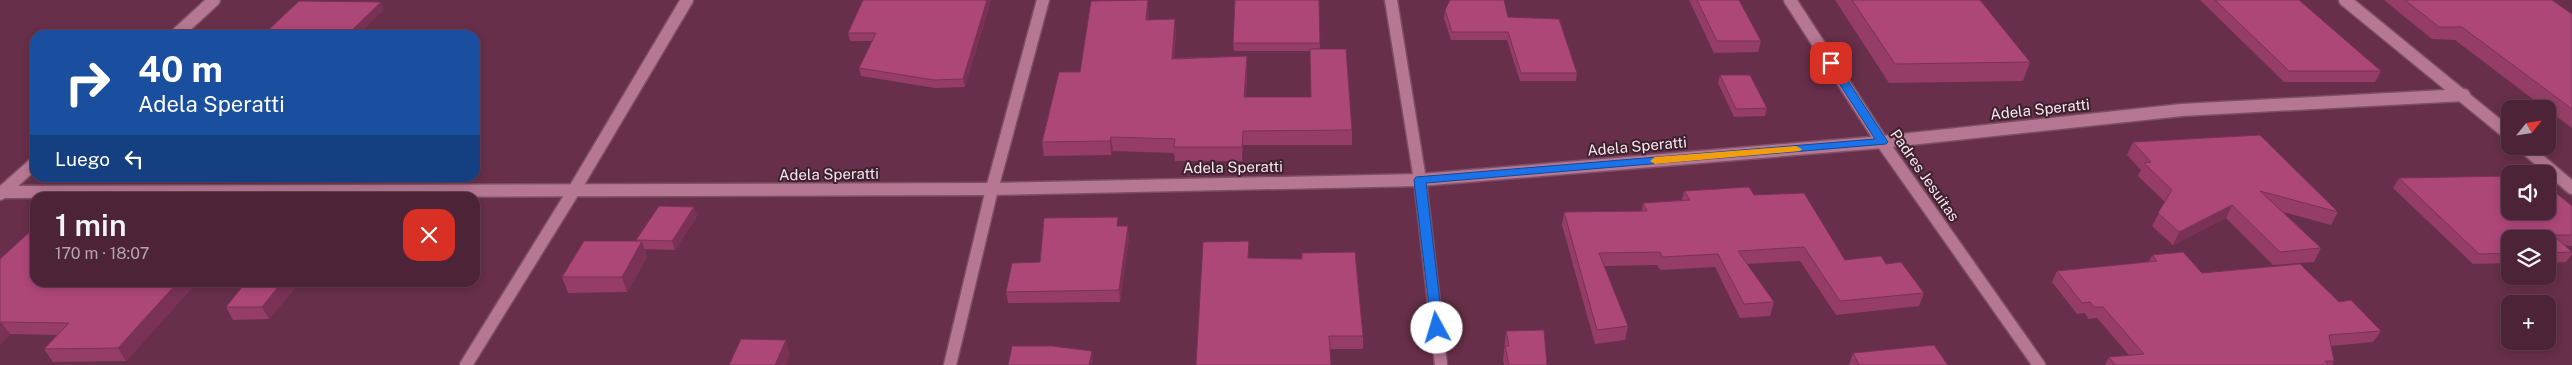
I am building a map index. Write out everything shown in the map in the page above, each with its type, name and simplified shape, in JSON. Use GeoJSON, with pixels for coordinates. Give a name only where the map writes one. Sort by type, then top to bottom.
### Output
{"type":"FeatureCollection","features":[{"type":"Feature","properties":{"kind":"street"},"geometry":{"type":"LineString","coordinates":[[181,30],[214,0]]}},
{"type":"Feature","properties":{"kind":"street"},"geometry":{"type":"LineString","coordinates":[[466,365],[574,192],[688,0]]}},
{"type":"Feature","properties":{"kind":"street"},"geometry":{"type":"LineString","coordinates":[[950,365],[992,188],[1044,0]]}},
{"type":"Feature","properties":{"kind":"street"},"geometry":{"type":"LineString","coordinates":[[1390,0],[1420,180],[1441,365]]}},
{"type":"Feature","properties":{"kind":"street","name":"Padres Jesuitas"},"geometry":{"type":"LineString","coordinates":[[1790,0],[1882,142],[2039,365]]}},
{"type":"Feature","properties":{"kind":"street"},"geometry":{"type":"LineString","coordinates":[[2345,0],[2464,95],[2501,127]]}},
{"type":"Feature","properties":{"kind":"street","name":"Adela Speratti"},"geometry":{"type":"LineString","coordinates":[[480,192],[992,188],[1420,180],[1882,142],[2182,110],[2464,95]]}},
{"type":"Feature","properties":{"kind":"street"},"geometry":{"type":"LineString","coordinates":[[2534,155],[2572,188]]}},
{"type":"Feature","properties":{"kind":"street"},"geometry":{"type":"LineString","coordinates":[[1,193],[30,167]]}},
{"type":"Feature","properties":{"kind":"street","name":"Adela Speratti"},"geometry":{"type":"LineString","coordinates":[[1,193],[30,193]]}},
{"type":"Feature","properties":{"kind":"building"},"geometry":{"type":"Polygon","coordinates":[[[863,0],[987,0],[963,79],[934,80],[859,68],[876,33],[848,33],[863,0]]]}},
{"type":"Feature","properties":{"kind":"building"},"geometry":{"type":"Polygon","coordinates":[[[1148,0],[1146,20],[1175,19],[1172,59],[1247,56],[1244,97],[1311,97],[1310,49],[1346,49],[1352,130],[1243,131],[1242,147],[1174,147],[1175,139],[1111,137],[1110,141],[1042,142],[1059,72],[1080,72],[1091,1],[1148,0]]]}},
{"type":"Feature","properties":{"kind":"building"},"geometry":{"type":"Polygon","coordinates":[[[1235,0],[1319,0],[1320,43],[1233,43],[1235,0]]]}},
{"type":"Feature","properties":{"kind":"building"},"geometry":{"type":"Polygon","coordinates":[[[1450,0],[1504,0],[1508,17],[1559,19],[1577,73],[1521,73],[1508,32],[1452,32],[1445,10],[1450,0]]]}},
{"type":"Feature","properties":{"kind":"building"},"geometry":{"type":"Polygon","coordinates":[[[1697,0],[1739,0],[1761,41],[1717,41],[1697,0]]]}},
{"type":"Feature","properties":{"kind":"building"},"geometry":{"type":"Polygon","coordinates":[[[1852,0],[1980,0],[2030,62],[1895,64],[1852,0]]]}},
{"type":"Feature","properties":{"kind":"building"},"geometry":{"type":"Polygon","coordinates":[[[2215,0],[2299,0],[2381,71],[2289,71],[2215,0]]]}},
{"type":"Feature","properties":{"kind":"building"},"geometry":{"type":"Polygon","coordinates":[[[2405,0],[2552,0],[2572,14],[2572,109],[2462,27],[2439,27],[2405,0]]]}},
{"type":"Feature","properties":{"kind":"building"},"geometry":{"type":"Polygon","coordinates":[[[299,1],[381,2],[352,30],[268,30],[299,1]]]}},
{"type":"Feature","properties":{"kind":"building"},"geometry":{"type":"Polygon","coordinates":[[[1720,75],[1750,75],[1767,108],[1736,109],[1720,75]]]}},
{"type":"Feature","properties":{"kind":"building"},"geometry":{"type":"Polygon","coordinates":[[[2260,135],[2338,212],[2260,191],[2321,248],[2280,252],[2232,205],[2179,232],[2158,213],[2172,190],[2144,163],[2151,162],[2133,142],[2260,135]]]}},
{"type":"Feature","properties":{"kind":"building"},"geometry":{"type":"Polygon","coordinates":[[[2501,176],[2501,220],[2556,220],[2556,193],[2572,206],[2572,235],[2556,235],[2556,230],[2501,230],[2501,253],[2479,254],[2399,178],[2501,176]]]}},
{"type":"Feature","properties":{"kind":"building"},"geometry":{"type":"Polygon","coordinates":[[[1749,187],[1754,195],[1804,193],[1845,260],[1881,256],[1886,264],[1901,262],[1924,293],[1840,301],[1804,247],[1738,251],[1774,302],[1744,304],[1718,254],[1662,257],[1660,252],[1599,253],[1628,326],[1597,330],[1564,212],[1647,211],[1643,203],[1690,200],[1684,191],[1749,187]]]}},
{"type":"Feature","properties":{"kind":"building"},"geometry":{"type":"Polygon","coordinates":[[[659,206],[694,207],[672,241],[636,240],[659,206]]]}},
{"type":"Feature","properties":{"kind":"building"},"geometry":{"type":"Polygon","coordinates":[[[1118,217],[1117,226],[1128,226],[1119,290],[1006,292],[1012,263],[1040,262],[1044,218],[1118,217]]]}},
{"type":"Feature","properties":{"kind":"building"},"geometry":{"type":"Polygon","coordinates":[[[30,232],[30,287],[173,287],[118,348],[44,349],[69,323],[0,323],[0,259],[30,232]]]}},
{"type":"Feature","properties":{"kind":"building"},"geometry":{"type":"Polygon","coordinates":[[[2556,238],[2572,252],[2556,253],[2556,238]]]}},
{"type":"Feature","properties":{"kind":"building"},"geometry":{"type":"Polygon","coordinates":[[[584,241],[642,241],[622,277],[562,277],[584,241]]]}},
{"type":"Feature","properties":{"kind":"building"},"geometry":{"type":"Polygon","coordinates":[[[1249,241],[1248,258],[1302,259],[1302,253],[1355,252],[1363,336],[1329,336],[1331,365],[1196,365],[1203,242],[1249,241]]]}},
{"type":"Feature","properties":{"kind":"building"},"geometry":{"type":"Polygon","coordinates":[[[2183,252],[2202,273],[2300,264],[2339,302],[2351,300],[2381,331],[2329,335],[2334,361],[2325,361],[2328,365],[2115,365],[2109,357],[2144,354],[2103,307],[2094,307],[2090,302],[2082,303],[2057,271],[2157,261],[2152,255],[2183,252]]]}},
{"type":"Feature","properties":{"kind":"building"},"geometry":{"type":"Polygon","coordinates":[[[242,287],[278,287],[262,307],[226,307],[242,287]]]}},
{"type":"Feature","properties":{"kind":"building"},"geometry":{"type":"Polygon","coordinates":[[[1544,330],[1547,365],[1509,365],[1505,346],[1509,346],[1506,331],[1544,330]]]}},
{"type":"Feature","properties":{"kind":"building"},"geometry":{"type":"Polygon","coordinates":[[[741,339],[786,340],[775,365],[729,365],[741,339]]]}},
{"type":"Feature","properties":{"kind":"building"},"geometry":{"type":"Polygon","coordinates":[[[1934,345],[1948,365],[1859,365],[1853,353],[1934,345]]]}},
{"type":"Feature","properties":{"kind":"building"},"geometry":{"type":"Polygon","coordinates":[[[1012,346],[1052,346],[1092,351],[1089,365],[1008,365],[1012,346]]]}},
{"type":"Feature","properties":{"kind":"slow traffic"},"geometry":{"type":"LineString","coordinates":[[1655,161],[1796,149]]}},
{"type":"Feature","properties":{"kind":"route"},"geometry":{"type":"LineString","coordinates":[[1437,328],[1420,180],[1882,142],[1831,63]]}}]}
